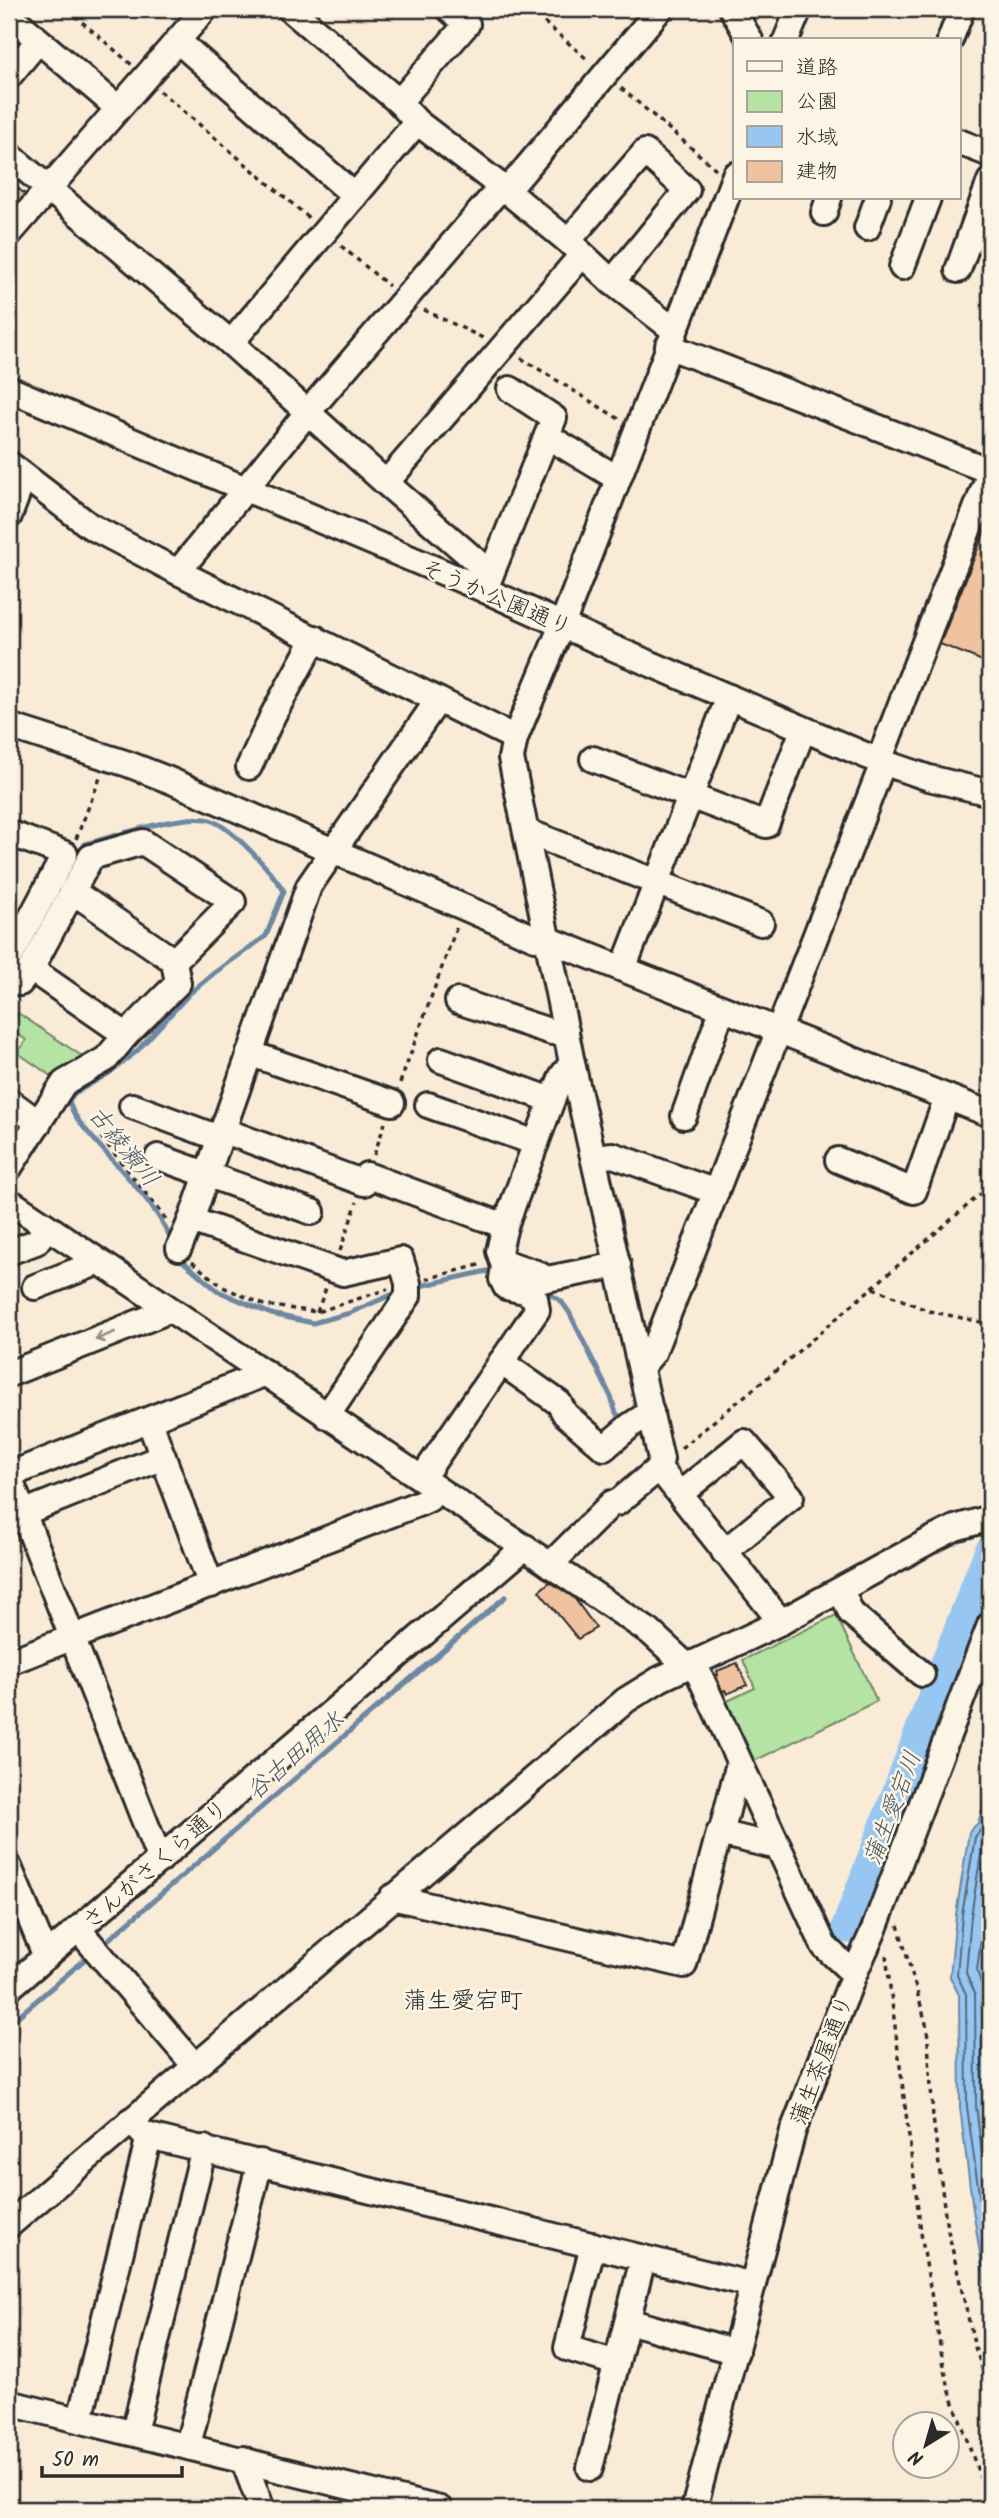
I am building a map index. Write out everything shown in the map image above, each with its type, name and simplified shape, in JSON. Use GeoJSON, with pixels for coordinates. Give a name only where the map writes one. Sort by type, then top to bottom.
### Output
{"type":"FeatureCollection","features":[{"type":"Feature","properties":{"kind":"street"},"geometry":{"type":"LineString","coordinates":[[9,234],[205,9]]}},
{"type":"Feature","properties":{"kind":"street"},"geometry":{"type":"LineString","coordinates":[[290,9],[399,102],[417,122],[575,248],[671,338],[990,472],[779,1031],[653,1353],[641,1367]]}},
{"type":"Feature","properties":{"kind":"street"},"geometry":{"type":"LineString","coordinates":[[399,102],[467,24],[449,9]]}},
{"type":"Feature","properties":{"kind":"street"},"geometry":{"type":"LineString","coordinates":[[178,572],[307,413],[660,9]]}},
{"type":"Feature","properties":{"kind":"street"},"geometry":{"type":"LineString","coordinates":[[732,9],[749,38]]}},
{"type":"Feature","properties":{"kind":"street"},"geometry":{"type":"LineString","coordinates":[[787,38],[799,9]]}},
{"type":"Feature","properties":{"kind":"street"},"geometry":{"type":"LineString","coordinates":[[951,38],[960,14]]}},
{"type":"Feature","properties":{"kind":"street"},"geometry":{"type":"LineString","coordinates":[[9,15],[118,108]]}},
{"type":"Feature","properties":{"kind":"street"},"geometry":{"type":"LineString","coordinates":[[9,76],[38,41]]}},
{"type":"Feature","properties":{"kind":"street"},"geometry":{"type":"LineString","coordinates":[[178,41],[355,196]]}},
{"type":"Feature","properties":{"kind":"street"},"geometry":{"type":"LineString","coordinates":[[231,343],[417,122]]}},
{"type":"Feature","properties":{"kind":"street"},"geometry":{"type":"LineString","coordinates":[[960,142],[990,154]]}},
{"type":"Feature","properties":{"kind":"street"},"geometry":{"type":"LineString","coordinates":[[386,483],[575,248],[645,152],[687,190],[612,282]]}},
{"type":"Feature","properties":{"kind":"street"},"geometry":{"type":"LineString","coordinates":[[9,155],[231,343],[386,483],[488,582],[554,418],[510,389]]}},
{"type":"Feature","properties":{"kind":"street"},"geometry":{"type":"LineString","coordinates":[[958,270],[990,181]]}},
{"type":"Feature","properties":{"kind":"street"},"geometry":{"type":"LineString","coordinates":[[733,182],[562,625],[515,738],[511,758],[572,1063],[651,1412],[660,1464],[724,1552],[781,1622]]}},
{"type":"Feature","properties":{"kind":"street"},"geometry":{"type":"LineString","coordinates":[[867,228],[877,200]]}},
{"type":"Feature","properties":{"kind":"street"},"geometry":{"type":"LineString","coordinates":[[902,267],[927,200]]}},
{"type":"Feature","properties":{"kind":"street","name":"そうか公園通り"},"geometry":{"type":"LineString","coordinates":[[9,389],[246,490],[488,582],[562,625],[803,730],[881,762],[929,778],[990,793]]}},
{"type":"Feature","properties":{"kind":"street"},"geometry":{"type":"LineString","coordinates":[[547,436],[618,478]]}},
{"type":"Feature","properties":{"kind":"street"},"geometry":{"type":"LineString","coordinates":[[9,516],[17,470],[90,526],[515,738]]}},
{"type":"Feature","properties":{"kind":"street"},"geometry":{"type":"LineString","coordinates":[[249,767],[273,715],[315,638]]}},
{"type":"Feature","properties":{"kind":"street"},"geometry":{"type":"LineString","coordinates":[[623,969],[729,697]]}},
{"type":"Feature","properties":{"kind":"street"},"geometry":{"type":"LineString","coordinates":[[180,1248],[309,886],[438,700]]}},
{"type":"Feature","properties":{"kind":"street"},"geometry":{"type":"LineString","coordinates":[[9,726],[169,780],[535,937],[546,937],[990,1114]]}},
{"type":"Feature","properties":{"kind":"street"},"geometry":{"type":"LineString","coordinates":[[593,759],[766,825],[803,730]]}},
{"type":"Feature","properties":{"kind":"street"},"geometry":{"type":"LineString","coordinates":[[9,833],[65,854],[14,974]]}},
{"type":"Feature","properties":{"kind":"street"},"geometry":{"type":"LineString","coordinates":[[527,836],[533,834],[761,923]]}},
{"type":"Feature","properties":{"kind":"street"},"geometry":{"type":"LineString","coordinates":[[14,974],[72,891],[91,857],[143,842],[233,902],[174,961]]}},
{"type":"Feature","properties":{"kind":"street"},"geometry":{"type":"LineString","coordinates":[[9,1168],[64,1083],[106,1059],[178,983],[174,961],[72,891]]}},
{"type":"Feature","properties":{"kind":"street"},"geometry":{"type":"LineString","coordinates":[[14,974],[126,1035]]}},
{"type":"Feature","properties":{"kind":"street"},"geometry":{"type":"LineString","coordinates":[[458,1001],[551,1032],[566,1031]]}},
{"type":"Feature","properties":{"kind":"street"},"geometry":{"type":"LineString","coordinates":[[684,1116],[722,1009]]}},
{"type":"Feature","properties":{"kind":"street"},"geometry":{"type":"LineString","coordinates":[[249,1053],[392,1103]]}},
{"type":"Feature","properties":{"kind":"street"},"geometry":{"type":"LineString","coordinates":[[441,1060],[552,1100]]}},
{"type":"Feature","properties":{"kind":"street"},"geometry":{"type":"LineString","coordinates":[[9,1662],[211,1584],[426,1490],[501,1362],[537,1310],[534,1298],[525,1291],[506,1287],[499,1251],[505,1226],[552,1100],[562,1076],[572,1063]]}},
{"type":"Feature","properties":{"kind":"street"},"geometry":{"type":"LineString","coordinates":[[838,1160],[914,1191],[947,1097]]}},
{"type":"Feature","properties":{"kind":"street"},"geometry":{"type":"LineString","coordinates":[[9,1101],[39,1122]]}},
{"type":"Feature","properties":{"kind":"street"},"geometry":{"type":"LineString","coordinates":[[428,1105],[536,1143]]}},
{"type":"Feature","properties":{"kind":"street"},"geometry":{"type":"LineString","coordinates":[[132,1106],[505,1226]]}},
{"type":"Feature","properties":{"kind":"street"},"geometry":{"type":"LineString","coordinates":[[594,1157],[613,1154],[716,1192]]}},
{"type":"Feature","properties":{"kind":"street"},"geometry":{"type":"LineString","coordinates":[[158,1157],[312,1212]]}},
{"type":"Feature","properties":{"kind":"street"},"geometry":{"type":"LineString","coordinates":[[9,1201],[266,1373],[426,1490],[525,1547],[650,1632],[691,1664],[824,1946],[854,1973]]}},
{"type":"Feature","properties":{"kind":"street"},"geometry":{"type":"LineString","coordinates":[[191,1220],[343,1273],[401,1260],[415,1300],[327,1416]]}},
{"type":"Feature","properties":{"kind":"street"},"geometry":{"type":"LineString","coordinates":[[9,1252],[36,1242],[47,1228]]}},
{"type":"Feature","properties":{"kind":"street"},"geometry":{"type":"LineString","coordinates":[[35,1287],[89,1266],[93,1259]]}},
{"type":"Feature","properties":{"kind":"street"},"geometry":{"type":"LineString","coordinates":[[503,1269],[536,1273],[547,1279],[618,1265]]}},
{"type":"Feature","properties":{"kind":"street"},"geometry":{"type":"LineString","coordinates":[[9,1374],[160,1314],[166,1307]]}},
{"type":"Feature","properties":{"kind":"street"},"geometry":{"type":"LineString","coordinates":[[501,1362],[559,1403],[565,1414],[604,1448],[651,1412]]}},
{"type":"Feature","properties":{"kind":"street"},"geometry":{"type":"LineString","coordinates":[[160,1860],[62,1641],[9,1476],[266,1373]]}},
{"type":"Feature","properties":{"kind":"street"},"geometry":{"type":"LineString","coordinates":[[149,1420],[211,1584]]}},
{"type":"Feature","properties":{"kind":"street"},"geometry":{"type":"LineString","coordinates":[[680,1494],[744,1442],[792,1497],[724,1552]]}},
{"type":"Feature","properties":{"kind":"street"},"geometry":{"type":"LineString","coordinates":[[23,1513],[163,1457]]}},
{"type":"Feature","properties":{"kind":"street"},"geometry":{"type":"LineString","coordinates":[[550,1565],[612,1503],[617,1503],[660,1464]]}},
{"type":"Feature","properties":{"kind":"street"},"geometry":{"type":"LineString","coordinates":[[9,2225],[140,2128],[195,2066],[626,1700],[691,1664],[781,1622],[931,1540],[955,1528],[990,1517]]}},
{"type":"Feature","properties":{"kind":"street","name":"さんがさくら通り"},"geometry":{"type":"LineString","coordinates":[[9,1988],[525,1547]]}},
{"type":"Feature","properties":{"kind":"street"},"geometry":{"type":"LineString","coordinates":[[841,1590],[851,1613],[922,1674]]}},
{"type":"Feature","properties":{"kind":"street","name":"蒲生茶屋通り"},"geometry":{"type":"LineString","coordinates":[[694,2509],[793,2131],[854,1973],[873,1932],[990,1625]]}},
{"type":"Feature","properties":{"kind":"street"},"geometry":{"type":"LineString","coordinates":[[392,1897],[684,1965],[739,1763]]}},
{"type":"Feature","properties":{"kind":"street"},"geometry":{"type":"LineString","coordinates":[[721,1834],[778,1847]]}},
{"type":"Feature","properties":{"kind":"street"},"geometry":{"type":"LineString","coordinates":[[9,1867],[46,1957]]}},
{"type":"Feature","properties":{"kind":"street"},"geometry":{"type":"LineString","coordinates":[[79,1930],[195,2066]]}},
{"type":"Feature","properties":{"kind":"street"},"geometry":{"type":"LineString","coordinates":[[140,2128],[204,2148],[753,2285]]}},
{"type":"Feature","properties":{"kind":"street"},"geometry":{"type":"LineString","coordinates":[[80,2419],[140,2128]]}},
{"type":"Feature","properties":{"kind":"street"},"geometry":{"type":"LineString","coordinates":[[134,2432],[204,2148]]}},
{"type":"Feature","properties":{"kind":"street"},"geometry":{"type":"LineString","coordinates":[[188,2445],[260,2162]]}},
{"type":"Feature","properties":{"kind":"street"},"geometry":{"type":"LineString","coordinates":[[593,2245],[567,2348],[616,2363]]}},
{"type":"Feature","properties":{"kind":"street"},"geometry":{"type":"LineString","coordinates":[[590,2468],[643,2259]]}},
{"type":"Feature","properties":{"kind":"street"},"geometry":{"type":"LineString","coordinates":[[628,2321],[736,2353]]}},
{"type":"Feature","properties":{"kind":"street"},"geometry":{"type":"LineString","coordinates":[[9,2403],[243,2459],[387,2502],[440,2509]]}},
{"type":"Feature","properties":{"kind":"street"},"geometry":{"type":"LineString","coordinates":[[243,2459],[262,2509]]}},
{"type":"Feature","properties":{"kind":"path"},"geometry":{"type":"LineString","coordinates":[[529,9],[604,74],[733,178]]}},
{"type":"Feature","properties":{"kind":"path"},"geometry":{"type":"LineString","coordinates":[[62,852],[76,839],[107,757]]}},
{"type":"Feature","properties":{"kind":"path"},"geometry":{"type":"LineString","coordinates":[[660,1464],[873,1288],[990,1186]]}},
{"type":"Feature","properties":{"kind":"path"},"geometry":{"type":"LineString","coordinates":[[873,1288],[929,1311],[990,1324]]}},
{"type":"Feature","properties":{"kind":"path"},"geometry":{"type":"LineString","coordinates":[[898,1922],[927,2027],[933,2117],[946,2222],[975,2347],[990,2392]]}},
{"type":"Feature","properties":{"kind":"path"},"geometry":{"type":"LineString","coordinates":[[886,1948],[922,2240],[941,2351],[949,2389],[990,2505]]}},
{"type":"Feature","properties":{"kind":"green space"},"geometry":{"type":"Polygon","coordinates":[[[18,1013],[83,1057],[51,1076],[18,1053],[26,1040],[9,1028],[18,1013]]]}},
{"type":"Feature","properties":{"kind":"green space"},"geometry":{"type":"Polygon","coordinates":[[[836,1615],[877,1701],[750,1763],[723,1703],[755,1688],[743,1660],[836,1615]]]}},
{"type":"Feature","properties":{"kind":"water"},"geometry":{"type":"Polygon","coordinates":[[[990,1782],[990,2304],[973,2210],[960,2108],[959,1995],[950,1977],[956,1915],[969,1832],[978,1823],[990,1782]]]}},
{"type":"Feature","properties":{"kind":"building"},"geometry":{"type":"Polygon","coordinates":[[[9,181],[26,195],[9,215],[9,181]]]}},
{"type":"Feature","properties":{"kind":"building"},"geometry":{"type":"Polygon","coordinates":[[[990,518],[990,664],[940,644],[990,518]]]}},
{"type":"Feature","properties":{"kind":"building"},"geometry":{"type":"Polygon","coordinates":[[[551,1581],[572,1595],[596,1628],[578,1639],[539,1591],[551,1581]]]}},
{"type":"Feature","properties":{"kind":"building"},"geometry":{"type":"Polygon","coordinates":[[[737,1663],[747,1685],[727,1694],[725,1690],[722,1692],[715,1676],[718,1675],[717,1671],[737,1663]]]}},
{"type":"Feature","properties":{"kind":"waterway","name":"古綾瀬川"},"geometry":{"type":"LineString","coordinates":[[80,853],[85,844],[146,827],[179,820],[206,819],[215,822],[237,838],[270,872],[284,891],[266,936],[190,993],[137,1051],[109,1073],[75,1093],[69,1100],[81,1124],[158,1215],[172,1242]]}},
{"type":"Feature","properties":{"kind":"waterway","name":"古綾瀬川"},"geometry":{"type":"LineString","coordinates":[[177,1254],[218,1291],[271,1314],[313,1323],[350,1313],[400,1291]]}},
{"type":"Feature","properties":{"kind":"waterway","name":"古綾瀬川"},"geometry":{"type":"LineString","coordinates":[[416,1287],[487,1271],[496,1272]]}},
{"type":"Feature","properties":{"kind":"waterway","name":"古綾瀬川"},"geometry":{"type":"LineString","coordinates":[[541,1288],[561,1301],[569,1312],[611,1397],[616,1413],[622,1419]]}},
{"type":"Feature","properties":{"kind":"waterway","name":"蒲生愛宕川"},"geometry":{"type":"LineString","coordinates":[[941,1679],[990,1553]]}},
{"type":"Feature","properties":{"kind":"waterway","name":"谷古田用水"},"geometry":{"type":"LineString","coordinates":[[108,1940],[505,1597]]}},
{"type":"Feature","properties":{"kind":"waterway","name":"蒲生愛宕川"},"geometry":{"type":"LineString","coordinates":[[848,1927],[937,1690]]}},
{"type":"Feature","properties":{"kind":"waterway","name":"谷古田用水"},"geometry":{"type":"LineString","coordinates":[[9,2024],[84,1960]]}},
{"type":"Feature","properties":{"kind":"district","name":"蒲生愛宕町"},"geometry":{"type":"Point","coordinates":[463,2000]}}]}
